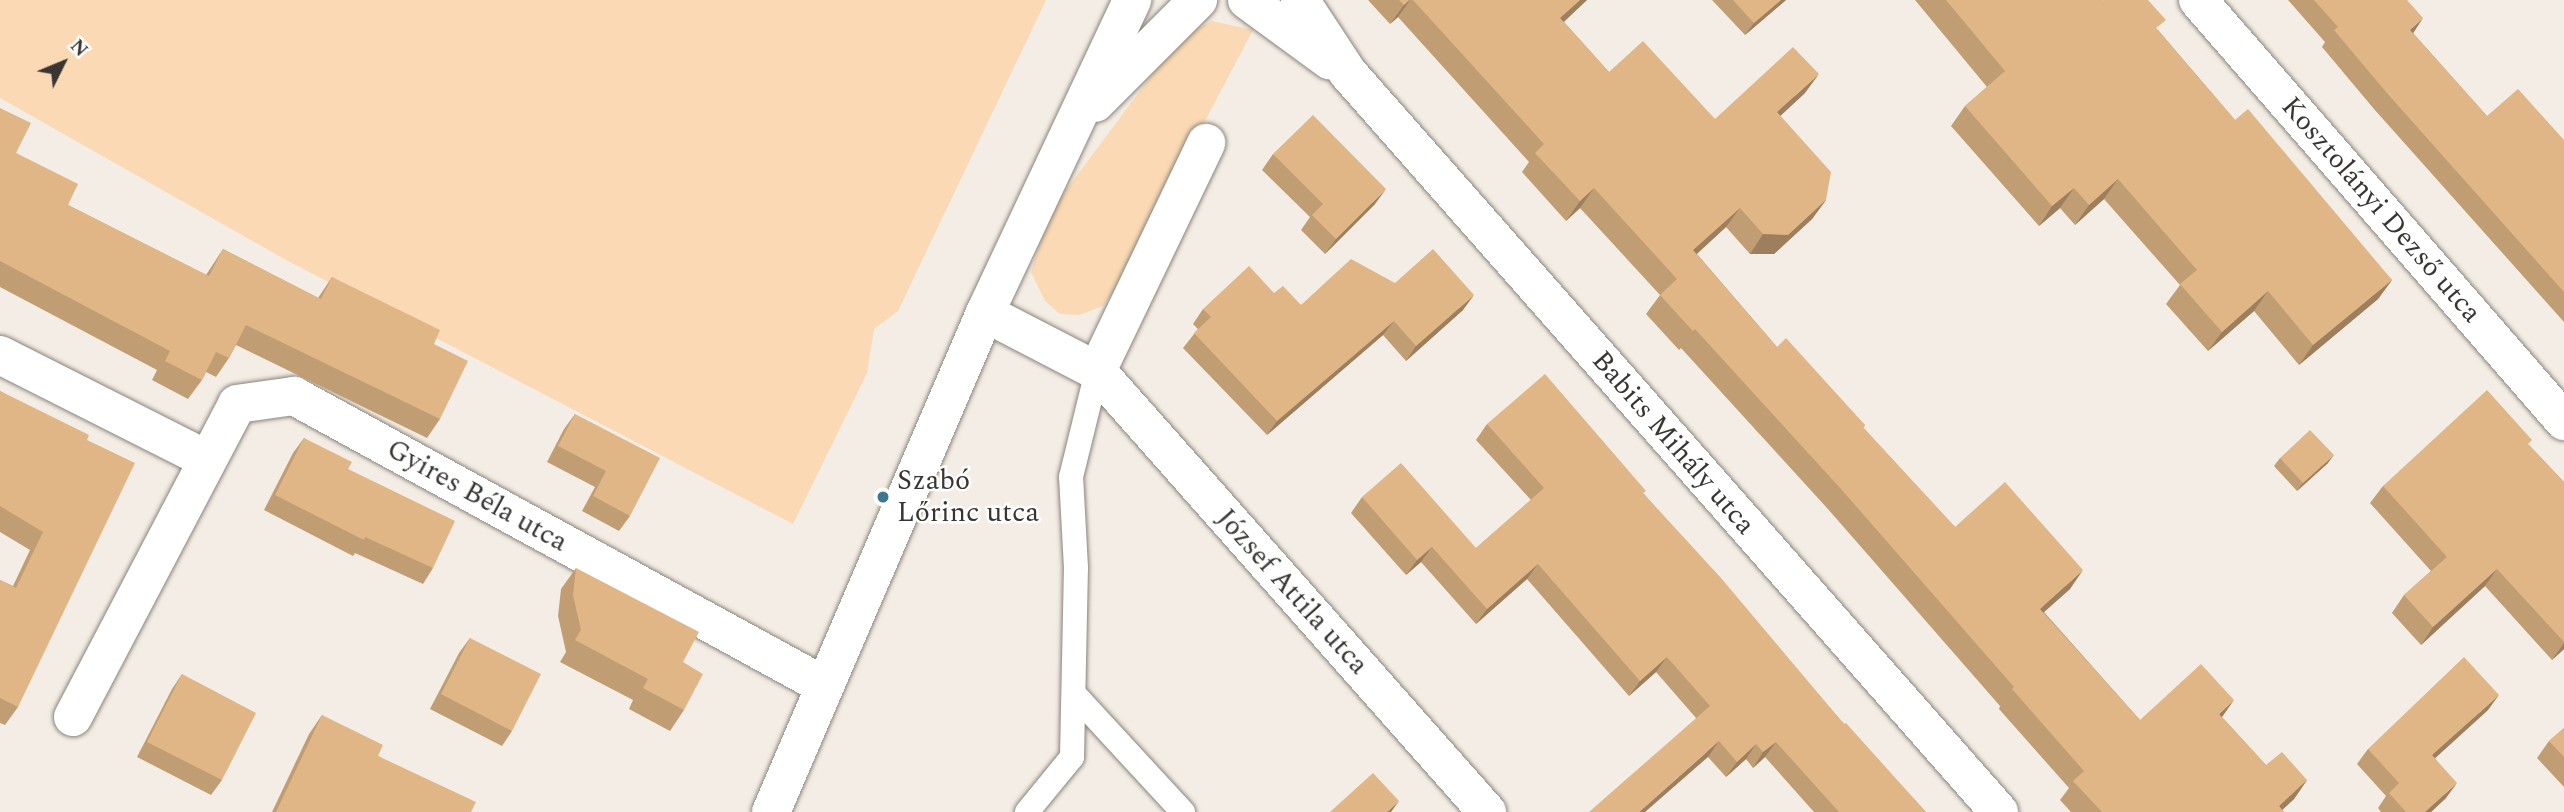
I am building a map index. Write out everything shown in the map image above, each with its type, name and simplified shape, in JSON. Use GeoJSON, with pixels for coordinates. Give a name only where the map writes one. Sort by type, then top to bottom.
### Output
{"type":"FeatureCollection","features":[{"type":"Feature","properties":{"kind":"street"},"geometry":{"type":"LineString","coordinates":[[771,812],[985,313],[1079,120],[1132,0]]}},
{"type":"Feature","properties":{"kind":"street"},"geometry":{"type":"LineString","coordinates":[[1079,120],[1198,0],[1210,0]]}},
{"type":"Feature","properties":{"kind":"street","name":"Babits Mihály utca"},"geometry":{"type":"LineString","coordinates":[[1247,0],[1348,73]]}},
{"type":"Feature","properties":{"kind":"street","name":"Babits Mihály utca"},"geometry":{"type":"LineString","coordinates":[[1300,0],[1348,73],[1999,812]]}},
{"type":"Feature","properties":{"kind":"street","name":"Kosztolányi Dezső utca"},"geometry":{"type":"LineString","coordinates":[[2199,0],[2564,421]]}},
{"type":"Feature","properties":{"kind":"street"},"geometry":{"type":"LineString","coordinates":[[985,313],[1097,371],[1206,143]]}},
{"type":"Feature","properties":{"kind":"street"},"geometry":{"type":"LineString","coordinates":[[0,355],[206,459]]}},
{"type":"Feature","properties":{"kind":"street","name":"József Attila utca"},"geometry":{"type":"LineString","coordinates":[[1097,371],[1488,812]]}},
{"type":"Feature","properties":{"kind":"street","name":"Gyires Béla utca"},"geometry":{"type":"LineString","coordinates":[[73,717],[237,404],[294,396],[825,686]]}},
{"type":"Feature","properties":{"kind":"lane"},"geometry":{"type":"LineString","coordinates":[[1027,812],[1072,757],[1076,568],[1072,478],[1097,371]]}},
{"type":"Feature","properties":{"kind":"lane"},"geometry":{"type":"LineString","coordinates":[[1074,694],[1183,812]]}},
{"type":"Feature","properties":{"kind":"shaded area"},"geometry":{"type":"Polygon","coordinates":[[[0,0],[1046,0],[898,311],[874,329],[867,373],[793,524],[288,261],[0,98],[0,0]]]}},
{"type":"Feature","properties":{"kind":"shaded area"},"geometry":{"type":"Polygon","coordinates":[[[1212,21],[1253,30],[1119,284],[1103,306],[1079,315],[1060,314],[1045,301],[1031,272],[1049,213],[1163,60],[1194,30],[1212,21]]]}},
{"type":"Feature","properties":{"kind":"building"},"geometry":{"type":"Polygon","coordinates":[[[1413,0],[1580,0],[1560,18],[1609,72],[1643,41],[1715,119],[1793,47],[1819,74],[1777,112],[1831,172],[1826,200],[1788,235],[1763,234],[1740,208],[1693,250],[1777,347],[1786,338],[1955,527],[2005,482],[2083,570],[2040,609],[2140,720],[2201,664],[2234,700],[2219,714],[2266,765],[2282,752],[2307,780],[2279,806],[2284,812],[2102,812],[2073,781],[2084,771],[2012,689],[2014,687],[1841,489],[1695,329],[1693,331],[1660,295],[1677,279],[1594,188],[1580,201],[1535,153],[1544,144],[1413,0]]]}},
{"type":"Feature","properties":{"kind":"building"},"geometry":{"type":"Polygon","coordinates":[[[1733,0],[1781,0],[1754,23],[1733,0]]]}},
{"type":"Feature","properties":{"kind":"building"},"geometry":{"type":"Polygon","coordinates":[[[1946,0],[2148,0],[2166,20],[2156,28],[2235,120],[2248,109],[2392,280],[2313,345],[2268,291],[2222,332],[2180,284],[2197,270],[2118,179],[2089,205],[2074,188],[2052,206],[1965,106],[2005,71],[1946,0]]]}},
{"type":"Feature","properties":{"kind":"building"},"geometry":{"type":"Polygon","coordinates":[[[2314,0],[2407,0],[2423,18],[2410,30],[2487,116],[2518,89],[2564,140],[2564,292],[2386,92],[2334,30],[2338,27],[2314,0]]]}},
{"type":"Feature","properties":{"kind":"building"},"geometry":{"type":"Polygon","coordinates":[[[0,108],[31,123],[16,153],[78,184],[68,205],[209,276],[223,249],[321,299],[332,277],[440,330],[434,344],[468,361],[440,419],[246,325],[229,358],[216,352],[202,380],[165,361],[170,351],[0,261],[0,108]]]}},
{"type":"Feature","properties":{"kind":"building"},"geometry":{"type":"Polygon","coordinates":[[[1313,115],[1386,189],[1336,239],[1312,215],[1323,204],[1273,154],[1313,115]]]}},
{"type":"Feature","properties":{"kind":"building"},"geometry":{"type":"Polygon","coordinates":[[[1433,249],[1474,295],[1416,346],[1394,321],[1277,421],[1194,333],[1211,317],[1203,309],[1249,266],[1274,293],[1283,286],[1301,305],[1351,259],[1395,283],[1433,249]]]}},
{"type":"Feature","properties":{"kind":"building"},"geometry":{"type":"Polygon","coordinates":[[[1545,374],[1646,491],[1643,493],[1721,578],[1844,724],[1846,723],[1926,812],[1839,812],[1776,742],[1763,752],[1756,744],[1737,762],[1719,741],[1639,812],[1589,812],[1710,706],[1667,657],[1640,681],[1538,564],[1487,609],[1432,547],[1417,560],[1362,497],[1401,463],[1476,548],[1544,488],[1487,424],[1545,374]]]}},
{"type":"Feature","properties":{"kind":"building"},"geometry":{"type":"Polygon","coordinates":[[[2487,390],[2532,440],[2528,444],[2564,482],[2564,642],[2497,569],[2433,627],[2404,595],[2447,557],[2383,486],[2487,390]]]}},
{"type":"Feature","properties":{"kind":"building"},"geometry":{"type":"Polygon","coordinates":[[[0,391],[89,435],[87,440],[135,463],[18,707],[0,698],[0,580],[16,588],[43,532],[0,506],[0,391]]]}},
{"type":"Feature","properties":{"kind":"building"},"geometry":{"type":"Polygon","coordinates":[[[575,414],[660,458],[630,516],[593,496],[606,471],[558,446],[575,414]]]}},
{"type":"Feature","properties":{"kind":"building"},"geometry":{"type":"Polygon","coordinates":[[[2310,430],[2334,455],[2303,483],[2280,458],[2310,430]]]}},
{"type":"Feature","properties":{"kind":"building"},"geometry":{"type":"Polygon","coordinates":[[[304,438],[352,462],[348,469],[455,521],[433,568],[365,537],[364,540],[275,495],[304,438]]]}},
{"type":"Feature","properties":{"kind":"building"},"geometry":{"type":"Polygon","coordinates":[[[576,568],[699,632],[683,662],[703,674],[684,710],[643,688],[648,679],[575,640],[581,630],[573,595],[576,568]]]}},
{"type":"Feature","properties":{"kind":"building"},"geometry":{"type":"Polygon","coordinates":[[[470,638],[541,674],[512,731],[441,694],[470,638]]]}},
{"type":"Feature","properties":{"kind":"building"},"geometry":{"type":"Polygon","coordinates":[[[2464,657],[2499,695],[2432,755],[2457,783],[2425,812],[2406,812],[2389,793],[2399,783],[2368,749],[2464,657]]]}},
{"type":"Feature","properties":{"kind":"building"},"geometry":{"type":"Polygon","coordinates":[[[182,674],[256,713],[222,780],[147,742],[182,674]]]}},
{"type":"Feature","properties":{"kind":"building"},"geometry":{"type":"Polygon","coordinates":[[[322,715],[383,745],[378,756],[476,802],[471,812],[276,812],[322,715]]]}},
{"type":"Feature","properties":{"kind":"building"},"geometry":{"type":"Polygon","coordinates":[[[2564,728],[2564,757],[2549,741],[2564,728]]]}},
{"type":"Feature","properties":{"kind":"building"},"geometry":{"type":"Polygon","coordinates":[[[1373,773],[1399,801],[1387,812],[1330,812],[1373,773]]]}},
{"type":"Feature","properties":{"kind":"place","name":"Szabó Lőrinc utca"},"geometry":{"type":"Point","coordinates":[883,497]}}]}
